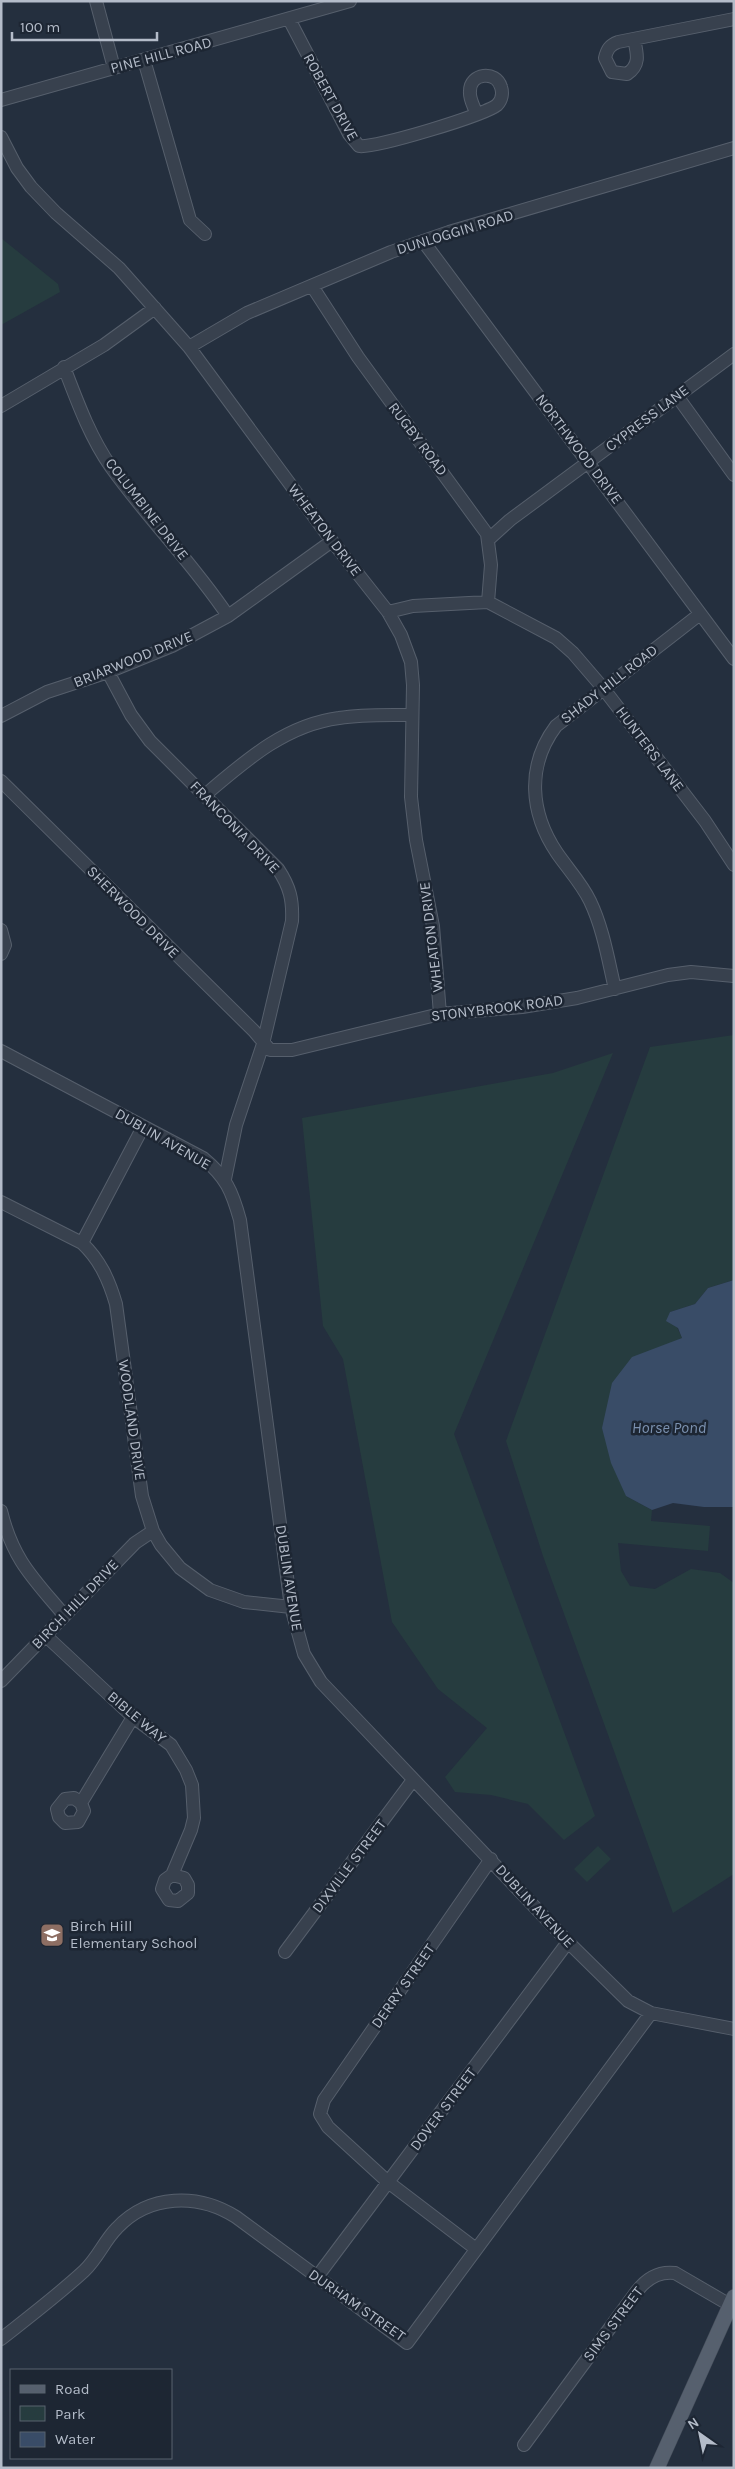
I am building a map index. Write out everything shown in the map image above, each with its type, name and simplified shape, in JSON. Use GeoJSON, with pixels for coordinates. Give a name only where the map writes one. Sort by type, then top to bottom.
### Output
{"type":"FeatureCollection","features":[{"type":"Feature","properties":{"kind":"main road"},"geometry":{"type":"LineString","coordinates":[[657,2468],[732,2301]]}},
{"type":"Feature","properties":{"kind":"street"},"geometry":{"type":"LineString","coordinates":[[96,1],[114,68]]}},
{"type":"Feature","properties":{"kind":"street","name":"PINE HILL ROAD"},"geometry":{"type":"LineString","coordinates":[[1,100],[350,1]]}},
{"type":"Feature","properties":{"kind":"street"},"geometry":{"type":"LineString","coordinates":[[634,39],[734,19]]}},
{"type":"Feature","properties":{"kind":"street","name":"ROBERT DRIVE"},"geometry":{"type":"LineString","coordinates":[[288,20],[349,134],[359,146],[366,148],[374,146],[441,126],[476,113]]}},
{"type":"Feature","properties":{"kind":"street"},"geometry":{"type":"LineString","coordinates":[[144,60],[190,220],[204,234]]}},
{"type":"Feature","properties":{"kind":"street","name":"WHEATON DRIVE"},"geometry":{"type":"LineString","coordinates":[[1,137],[17,168],[32,187],[56,213],[119,268],[190,347],[332,541],[388,612],[401,635],[411,662],[413,685],[411,797],[416,840],[433,926],[440,1014]]}},
{"type":"Feature","properties":{"kind":"street","name":"DUNLOGGIN ROAD"},"geometry":{"type":"LineString","coordinates":[[190,347],[247,312],[423,241],[734,148]]}},
{"type":"Feature","properties":{"kind":"street","name":"NORTHWOOD DRIVE"},"geometry":{"type":"LineString","coordinates":[[423,241],[589,461],[734,659]]}},
{"type":"Feature","properties":{"kind":"street","name":"RUGBY ROAD"},"geometry":{"type":"LineString","coordinates":[[312,286],[358,358],[478,519],[489,539],[491,565],[488,602]]}},
{"type":"Feature","properties":{"kind":"street"},"geometry":{"type":"LineString","coordinates":[[1,406],[104,344],[155,308]]}},
{"type":"Feature","properties":{"kind":"street","name":"CYPRESS LANE"},"geometry":{"type":"LineString","coordinates":[[489,539],[510,520],[734,354]]}},
{"type":"Feature","properties":{"kind":"street","name":"COLUMBINE DRIVE"},"geometry":{"type":"LineString","coordinates":[[64,367],[84,419],[110,466],[204,580],[228,616]]}},
{"type":"Feature","properties":{"kind":"street"},"geometry":{"type":"LineString","coordinates":[[677,396],[734,475]]}},
{"type":"Feature","properties":{"kind":"street","name":"BRIARWOOD DRIVE"},"geometry":{"type":"LineString","coordinates":[[1,716],[47,692],[108,672],[172,646],[228,616],[332,541]]}},
{"type":"Feature","properties":{"kind":"street"},"geometry":{"type":"LineString","coordinates":[[388,612],[413,606],[488,602]]}},
{"type":"Feature","properties":{"kind":"street","name":"HUNTERS LANE"},"geometry":{"type":"LineString","coordinates":[[488,602],[556,638],[573,653],[603,688],[705,820],[734,865]]}},
{"type":"Feature","properties":{"kind":"street","name":"SHADY HILL ROAD"},"geometry":{"type":"LineString","coordinates":[[615,989],[598,921],[583,889],[545,833],[537,812],[534,790],[539,756],[549,735],[556,726],[700,614]]}},
{"type":"Feature","properties":{"kind":"street","name":"FRANCONIA DRIVE"},"geometry":{"type":"LineString","coordinates":[[108,672],[130,715],[150,741],[278,869],[289,886],[293,904],[292,922],[263,1044],[236,1125],[225,1179]]}},
{"type":"Feature","properties":{"kind":"street"},"geometry":{"type":"LineString","coordinates":[[205,795],[247,759],[271,743],[297,730],[339,718],[412,715]]}},
{"type":"Feature","properties":{"kind":"street","name":"SHERWOOD DRIVE"},"geometry":{"type":"LineString","coordinates":[[1,781],[254,1030],[263,1044]]}},
{"type":"Feature","properties":{"kind":"street"},"geometry":{"type":"LineString","coordinates":[[1,930],[5,945],[1,954]]}},
{"type":"Feature","properties":{"kind":"street","name":"STONYBROOK ROAD"},"geometry":{"type":"LineString","coordinates":[[263,1044],[270,1050],[292,1050],[440,1014],[522,1007],[615,989],[668,974],[692,972],[734,976]]}},
{"type":"Feature","properties":{"kind":"street","name":"DUBLIN AVENUE"},"geometry":{"type":"LineString","coordinates":[[1,1051],[202,1158],[225,1179],[240,1220],[291,1608],[299,1641],[312,1669],[332,1694],[413,1780],[491,1859],[568,1942],[628,2001],[652,2013],[734,2029]]}},
{"type":"Feature","properties":{"kind":"street"},"geometry":{"type":"LineString","coordinates":[[82,1243],[143,1127]]}},
{"type":"Feature","properties":{"kind":"street","name":"WOODLAND DRIVE"},"geometry":{"type":"LineString","coordinates":[[1,1202],[82,1243],[101,1265],[110,1283],[116,1304],[138,1472],[146,1513],[153,1531],[170,1558],[200,1584],[235,1599],[291,1608]]}},
{"type":"Feature","properties":{"kind":"street"},"geometry":{"type":"LineString","coordinates":[[1,1511],[6,1532],[19,1560],[64,1615]]}},
{"type":"Feature","properties":{"kind":"street","name":"BIRCH HILL DRIVE"},"geometry":{"type":"LineString","coordinates":[[1,1681],[134,1543],[153,1531]]}},
{"type":"Feature","properties":{"kind":"street","name":"BIBLE WAY"},"geometry":{"type":"LineString","coordinates":[[45,1635],[133,1717],[171,1745],[186,1770],[192,1785],[194,1818],[191,1830],[172,1875]]}},
{"type":"Feature","properties":{"kind":"street"},"geometry":{"type":"LineString","coordinates":[[82,1803],[133,1717]]}},
{"type":"Feature","properties":{"kind":"street","name":"DIXVILLE STREET"},"geometry":{"type":"LineString","coordinates":[[285,1952],[413,1780]]}},
{"type":"Feature","properties":{"kind":"street","name":"DERRY STREET"},"geometry":{"type":"LineString","coordinates":[[388,2182],[328,2127],[320,2114],[324,2100],[491,1859]]}},
{"type":"Feature","properties":{"kind":"street","name":"DOVER STREET"},"geometry":{"type":"LineString","coordinates":[[317,2276],[568,1942]]}},
{"type":"Feature","properties":{"kind":"street","name":"DURHAM STREET"},"geometry":{"type":"LineString","coordinates":[[1,2339],[86,2269],[118,2227],[139,2210],[162,2202],[185,2200],[219,2207],[236,2217],[407,2343],[652,2013]]}},
{"type":"Feature","properties":{"kind":"street"},"geometry":{"type":"LineString","coordinates":[[388,2182],[476,2250]]}},
{"type":"Feature","properties":{"kind":"street","name":"SIMS STREET"},"geometry":{"type":"LineString","coordinates":[[524,2445],[637,2291],[651,2277],[665,2273],[675,2273],[732,2301]]}},
{"type":"Feature","properties":{"kind":"green space"},"geometry":{"type":"Polygon","coordinates":[[[1,238],[58,284],[60,292],[1,325],[1,238]]]}},
{"type":"Feature","properties":{"kind":"green space"},"geometry":{"type":"Polygon","coordinates":[[[734,1035],[734,1280],[708,1288],[695,1304],[670,1312],[682,1338],[660,1348],[626,1496],[652,1510],[651,1521],[710,1526],[708,1551],[618,1543],[621,1571],[630,1586],[655,1589],[691,1569],[720,1573],[734,1583],[734,1874],[673,1913],[543,1556],[506,1441],[650,1047],[734,1035]]]}},
{"type":"Feature","properties":{"kind":"green space"},"geometry":{"type":"Polygon","coordinates":[[[613,1053],[454,1434],[595,1816],[564,1840],[528,1804],[491,1795],[455,1792],[445,1777],[487,1728],[438,1689],[392,1622],[343,1359],[323,1326],[302,1118],[553,1073],[613,1053]]]}},
{"type":"Feature","properties":{"kind":"green space"},"geometry":{"type":"Polygon","coordinates":[[[598,1846],[611,1859],[587,1882],[574,1869],[598,1846]]]}},
{"type":"Feature","properties":{"kind":"water","name":"Horse Pond"},"geometry":{"type":"Polygon","coordinates":[[[734,1280],[734,1507],[704,1507],[673,1503],[652,1510],[626,1496],[611,1463],[602,1428],[612,1383],[632,1357],[682,1338],[678,1328],[666,1321],[670,1312],[695,1304],[708,1288],[734,1280]]]}},
{"type":"Feature","properties":{"kind":"place","name":"Birch Hill Elementary School"},"geometry":{"type":"Point","coordinates":[52,1935]}}]}
